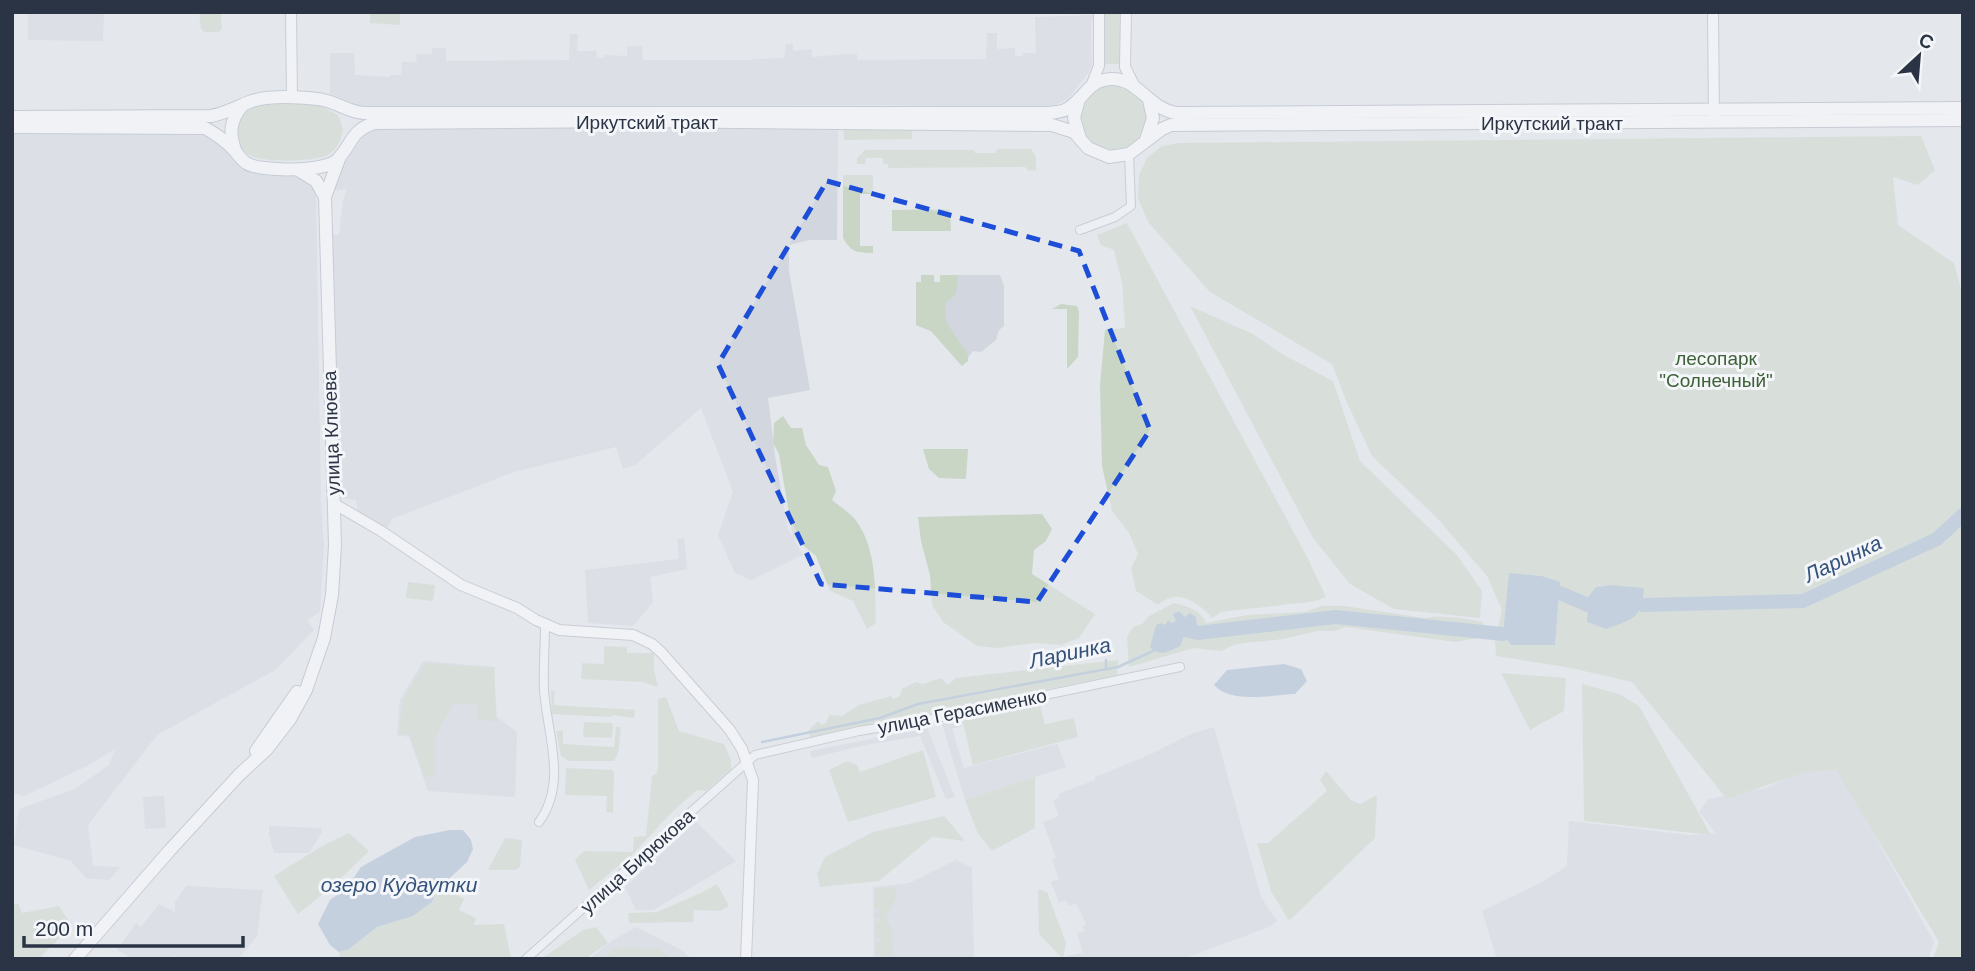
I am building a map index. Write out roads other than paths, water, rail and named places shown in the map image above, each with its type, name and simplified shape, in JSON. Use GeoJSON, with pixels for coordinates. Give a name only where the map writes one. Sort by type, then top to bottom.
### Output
{"type":"FeatureCollection","features":[{"type":"Feature","properties":{"kind":"main road","name":"Иркутский тракт"},"geometry":{"type":"LineString","coordinates":[[12,117],[211,116],[224,114],[261,99],[292,98],[319,99],[364,113],[1049,113],[1065,110],[1086,90],[1111,79],[1134,85],[1161,109],[1176,113],[1963,120]]}},
{"type":"Feature","properties":{"kind":"main road"},"geometry":{"type":"LineString","coordinates":[[1081,140],[1074,118],[1086,90]]}},
{"type":"Feature","properties":{"kind":"main road"},"geometry":{"type":"LineString","coordinates":[[1146,141],[1153,118],[1149,100]]}},
{"type":"Feature","properties":{"kind":"main road"},"geometry":{"type":"LineString","coordinates":[[235,150],[231,127],[242,106]]}},
{"type":"Feature","properties":{"kind":"main road","name":"Иркутский тракт"},"geometry":{"type":"LineString","coordinates":[[339,158],[356,132],[374,123],[649,121],[1052,125],[1074,132],[1098,154],[1109,157],[1129,154],[1161,129],[1175,125],[1714,116],[1963,108]]}},
{"type":"Feature","properties":{"kind":"main road"},"geometry":{"type":"LineString","coordinates":[[12,127],[205,128],[256,168],[323,168],[339,158]]}},
{"type":"Feature","properties":{"kind":"main road","name":"улица Клюева"},"geometry":{"type":"LineString","coordinates":[[75,959],[170,850],[267,749],[290,719],[306,690],[324,638],[332,595],[335,545],[325,197],[339,158]]}},
{"type":"Feature","properties":{"kind":"main road"},"geometry":{"type":"LineString","coordinates":[[294,168],[312,177],[325,197]]}},
{"type":"Feature","properties":{"kind":"street"},"geometry":{"type":"LineString","coordinates":[[291,12],[292,98]]}},
{"type":"Feature","properties":{"kind":"street"},"geometry":{"type":"LineString","coordinates":[[1086,90],[1099,66],[1099,12]]}},
{"type":"Feature","properties":{"kind":"street"},"geometry":{"type":"LineString","coordinates":[[1126,12],[1125,67],[1134,85]]}},
{"type":"Feature","properties":{"kind":"street"},"geometry":{"type":"LineString","coordinates":[[1713,12],[1714,116]]}},
{"type":"Feature","properties":{"kind":"street"},"geometry":{"type":"LineString","coordinates":[[1080,230],[1115,217],[1131,206],[1129,154]]}},
{"type":"Feature","properties":{"kind":"street"},"geometry":{"type":"LineString","coordinates":[[332,503],[381,531],[461,585],[517,608],[545,625],[559,630],[634,635],[652,644],[730,730],[753,780],[746,959]]}},
{"type":"Feature","properties":{"kind":"street"},"geometry":{"type":"LineString","coordinates":[[539,822],[549,806],[555,764],[544,689],[545,625]]}},
{"type":"Feature","properties":{"kind":"street","name":"улица Герасименко"},"geometry":{"type":"LineString","coordinates":[[747,762],[755,755],[848,734],[1180,667]]}},
{"type":"Feature","properties":{"kind":"street","name":"улица Бирюкова"},"geometry":{"type":"LineString","coordinates":[[526,959],[747,762]]}},
{"type":"Feature","properties":{"kind":"water"},"geometry":{"type":"Polygon","coordinates":[[[1509,573],[1542,576],[1560,582],[1555,645],[1511,645],[1503,634],[1509,573]]]}},
{"type":"Feature","properties":{"kind":"water"},"geometry":{"type":"Polygon","coordinates":[[[1611,585],[1644,588],[1643,598],[1634,616],[1606,629],[1587,622],[1588,597],[1596,587],[1611,585]]]}},
{"type":"Feature","properties":{"kind":"water"},"geometry":{"type":"Polygon","coordinates":[[[1179,611],[1185,617],[1190,613],[1196,617],[1198,633],[1188,638],[1184,636],[1180,646],[1168,651],[1161,653],[1153,650],[1150,647],[1156,625],[1165,625],[1168,620],[1171,623],[1176,621],[1173,614],[1179,611]]]}},
{"type":"Feature","properties":{"kind":"water"},"geometry":{"type":"Polygon","coordinates":[[[1284,664],[1301,669],[1307,681],[1295,694],[1263,697],[1230,695],[1214,685],[1227,670],[1284,664]]]}},
{"type":"Feature","properties":{"kind":"water","name":"озеро Кудаутки"},"geometry":{"type":"Polygon","coordinates":[[[463,830],[471,840],[473,849],[467,862],[436,891],[432,902],[413,916],[377,927],[349,949],[339,952],[330,945],[318,924],[330,900],[346,889],[361,867],[415,837],[463,830]]]}},
{"type":"Feature","properties":{"kind":"waterway","name":"Ларинка"},"geometry":{"type":"LineString","coordinates":[[1643,605],[1803,601],[1937,539],[1963,515]]}},
{"type":"Feature","properties":{"kind":"waterway","name":"Ларинка"},"geometry":{"type":"LineString","coordinates":[[1560,593],[1588,605]]}},
{"type":"Feature","properties":{"kind":"waterway","name":"Ларинка"},"geometry":{"type":"LineString","coordinates":[[1182,629],[1198,633],[1336,617],[1503,634]]}},
{"type":"Feature","properties":{"kind":"waterway","name":"Ларинка"},"geometry":{"type":"LineString","coordinates":[[762,742],[880,718],[918,704],[1118,667],[1153,651]]}},
{"type":"Feature","properties":{"kind":"waterway"},"geometry":{"type":"LineString","coordinates":[[1106,660],[1106,669]]}},
{"type":"Feature","properties":{"kind":"park label","name":"лесопарк \"Солнечный\""},"geometry":{"type":"Point","coordinates":[1716,369]}}]}
